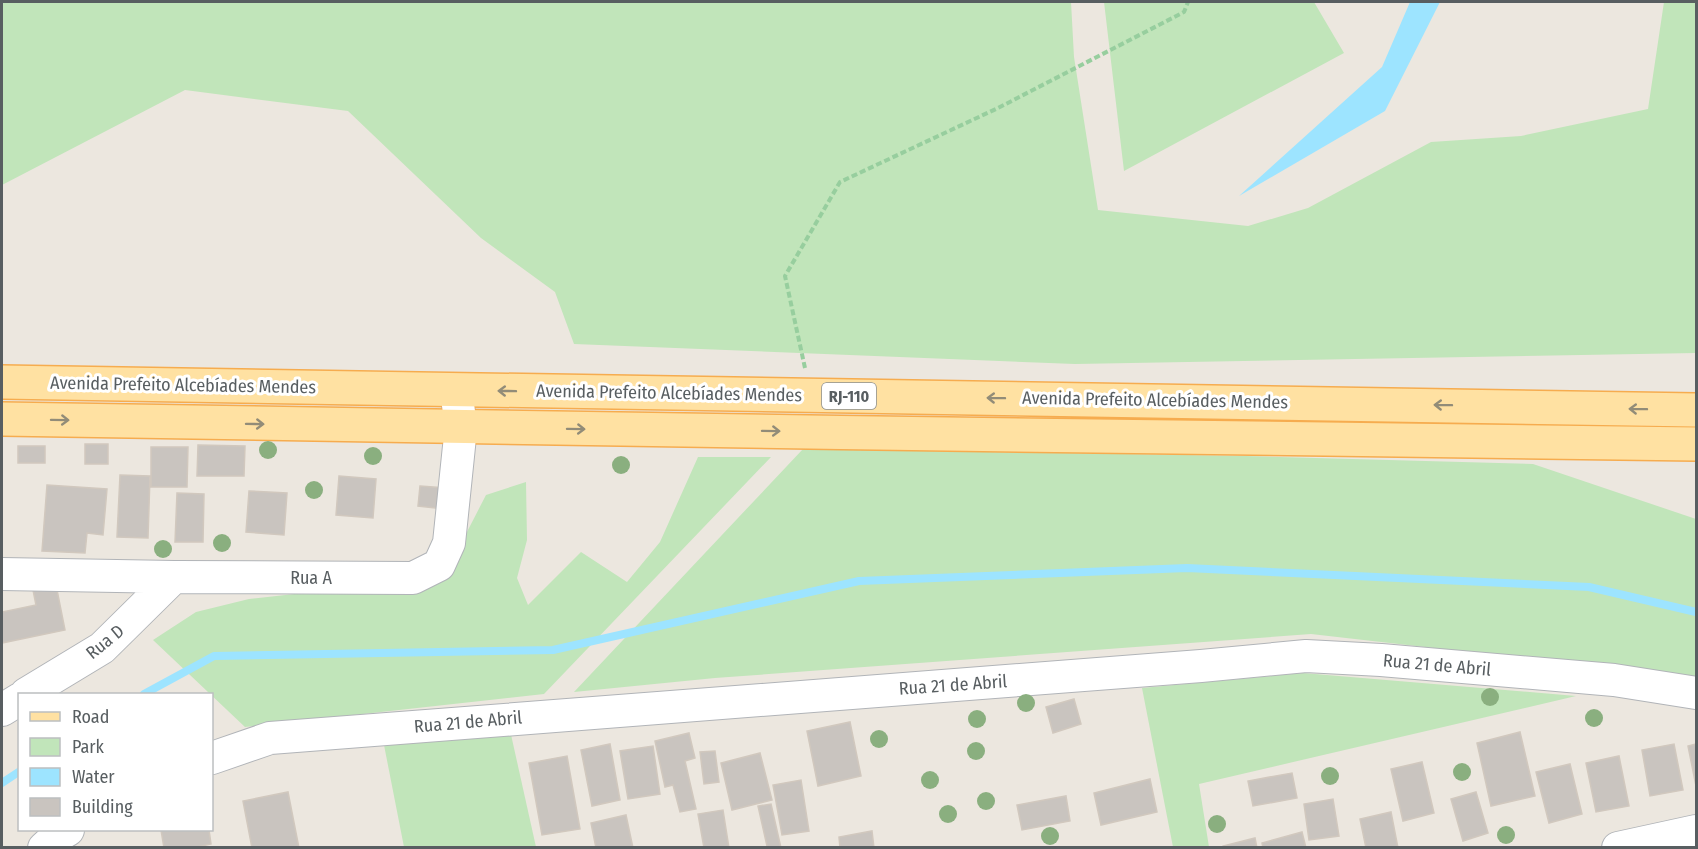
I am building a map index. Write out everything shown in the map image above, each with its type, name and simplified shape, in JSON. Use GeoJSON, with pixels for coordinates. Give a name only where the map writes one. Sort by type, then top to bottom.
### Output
{"type":"FeatureCollection","features":[{"type":"Feature","properties":{"kind":"main road","name":"Avenida Prefeito Alcebíades Mendes"},"geometry":{"type":"LineString","coordinates":[[2,382],[1696,410]]}},
{"type":"Feature","properties":{"kind":"main road","name":"Avenida Prefeito Alcebíades Mendes"},"geometry":{"type":"LineString","coordinates":[[2,419],[1696,444]]}},
{"type":"Feature","properties":{"kind":"street","name":"Rua A"},"geometry":{"type":"LineString","coordinates":[[2,574],[413,578],[439,565],[449,543],[461,427],[456,390]]}},
{"type":"Feature","properties":{"kind":"street","name":"Rua D"},"geometry":{"type":"LineString","coordinates":[[28,693],[102,648],[174,577]]}},
{"type":"Feature","properties":{"kind":"street","name":"Rua 21 de Abril"},"geometry":{"type":"LineString","coordinates":[[213,758],[270,738],[1306,656],[1614,680],[1696,693]]}},
{"type":"Feature","properties":{"kind":"street"},"geometry":{"type":"LineString","coordinates":[[2,710],[18,700]]}},
{"type":"Feature","properties":{"kind":"street"},"geometry":{"type":"LineString","coordinates":[[44,848],[66,831]]}},
{"type":"Feature","properties":{"kind":"street"},"geometry":{"type":"LineString","coordinates":[[1618,848],[1696,831]]}},
{"type":"Feature","properties":{"kind":"path"},"geometry":{"type":"LineString","coordinates":[[812,395],[785,276],[840,183],[998,108],[1184,12],[1188,2]]}},
{"type":"Feature","properties":{"kind":"green space"},"geometry":{"type":"Polygon","coordinates":[[[2,2],[1071,2],[1074,57],[1098,210],[1248,226],[1308,208],[1431,142],[1521,136],[1648,109],[1664,2],[1696,2],[1696,353],[1075,364],[574,344],[555,292],[481,238],[348,111],[185,90],[2,185],[2,2]]]}},
{"type":"Feature","properties":{"kind":"green space"},"geometry":{"type":"Polygon","coordinates":[[[1104,2],[1314,2],[1344,53],[1124,171],[1104,2]]]}},
{"type":"Feature","properties":{"kind":"green space"},"geometry":{"type":"Polygon","coordinates":[[[803,449],[1246,456],[1533,464],[1696,519],[1696,678],[1311,634],[715,678],[574,692],[803,449]]]}},
{"type":"Feature","properties":{"kind":"green space"},"geometry":{"type":"Polygon","coordinates":[[[698,457],[771,457],[544,694],[245,727],[213,697],[213,693],[209,693],[153,640],[196,612],[249,599],[330,590],[451,563],[486,495],[526,482],[527,540],[517,578],[528,605],[581,552],[627,582],[660,542],[698,457]]]}},
{"type":"Feature","properties":{"kind":"green space"},"geometry":{"type":"Polygon","coordinates":[[[1303,673],[1576,696],[1199,784],[1209,847],[1173,847],[1142,688],[1303,673]]]}},
{"type":"Feature","properties":{"kind":"green space"},"geometry":{"type":"Polygon","coordinates":[[[510,730],[536,847],[404,847],[384,745],[510,730]]]}},
{"type":"Feature","properties":{"kind":"water"},"geometry":{"type":"Polygon","coordinates":[[[1410,2],[1440,2],[1385,111],[1239,196],[1382,67],[1410,2]]]}},
{"type":"Feature","properties":{"kind":"building"},"geometry":{"type":"Polygon","coordinates":[[[85,444],[108,444],[108,464],[85,464],[85,444]]]}},
{"type":"Feature","properties":{"kind":"building"},"geometry":{"type":"Polygon","coordinates":[[[198,445],[245,446],[244,476],[197,476],[198,445]]]}},
{"type":"Feature","properties":{"kind":"building"},"geometry":{"type":"Polygon","coordinates":[[[18,446],[45,446],[45,463],[18,463],[18,446]]]}},
{"type":"Feature","properties":{"kind":"building"},"geometry":{"type":"Polygon","coordinates":[[[151,447],[188,447],[187,487],[151,487],[151,447]]]}},
{"type":"Feature","properties":{"kind":"building"},"geometry":{"type":"Polygon","coordinates":[[[120,475],[150,476],[148,538],[117,537],[120,475]]]}},
{"type":"Feature","properties":{"kind":"building"},"geometry":{"type":"Polygon","coordinates":[[[339,476],[376,479],[373,518],[336,515],[339,476]]]}},
{"type":"Feature","properties":{"kind":"building"},"geometry":{"type":"Polygon","coordinates":[[[47,485],[107,489],[103,535],[87,533],[85,553],[42,551],[47,485]]]}},
{"type":"Feature","properties":{"kind":"building"},"geometry":{"type":"Polygon","coordinates":[[[420,486],[446,488],[444,509],[418,506],[420,486]]]}},
{"type":"Feature","properties":{"kind":"building"},"geometry":{"type":"Polygon","coordinates":[[[249,491],[287,493],[284,535],[246,532],[249,491]]]}},
{"type":"Feature","properties":{"kind":"building"},"geometry":{"type":"Polygon","coordinates":[[[177,493],[204,494],[203,542],[175,542],[177,493]]]}},
{"type":"Feature","properties":{"kind":"building"},"geometry":{"type":"Polygon","coordinates":[[[56,585],[65,630],[2,643],[2,612],[36,605],[33,590],[56,585]]]}},
{"type":"Feature","properties":{"kind":"building"},"geometry":{"type":"Polygon","coordinates":[[[1074,699],[1081,724],[1053,733],[1046,707],[1074,699]]]}},
{"type":"Feature","properties":{"kind":"building"},"geometry":{"type":"Polygon","coordinates":[[[850,722],[861,776],[818,786],[807,731],[850,722]]]}},
{"type":"Feature","properties":{"kind":"building"},"geometry":{"type":"Polygon","coordinates":[[[1520,732],[1535,796],[1491,806],[1477,743],[1520,732]]]}},
{"type":"Feature","properties":{"kind":"building"},"geometry":{"type":"Polygon","coordinates":[[[689,733],[695,758],[685,761],[696,809],[680,812],[673,785],[665,787],[655,741],[689,733]]]}},
{"type":"Feature","properties":{"kind":"building"},"geometry":{"type":"Polygon","coordinates":[[[610,744],[620,800],[592,806],[581,750],[610,744]]]}},
{"type":"Feature","properties":{"kind":"building"},"geometry":{"type":"Polygon","coordinates":[[[1674,744],[1683,790],[1650,796],[1642,750],[1674,744]]]}},
{"type":"Feature","properties":{"kind":"building"},"geometry":{"type":"Polygon","coordinates":[[[1696,744],[1696,786],[1688,746],[1696,744]]]}},
{"type":"Feature","properties":{"kind":"building"},"geometry":{"type":"Polygon","coordinates":[[[653,746],[660,794],[628,799],[620,751],[653,746]]]}},
{"type":"Feature","properties":{"kind":"building"},"geometry":{"type":"Polygon","coordinates":[[[715,751],[719,782],[704,784],[700,752],[715,751]]]}},
{"type":"Feature","properties":{"kind":"building"},"geometry":{"type":"Polygon","coordinates":[[[760,753],[772,800],[732,810],[721,763],[760,753]]]}},
{"type":"Feature","properties":{"kind":"building"},"geometry":{"type":"Polygon","coordinates":[[[567,756],[580,829],[542,835],[529,763],[567,756]]]}},
{"type":"Feature","properties":{"kind":"building"},"geometry":{"type":"Polygon","coordinates":[[[1619,756],[1629,806],[1596,812],[1586,763],[1619,756]]]}},
{"type":"Feature","properties":{"kind":"building"},"geometry":{"type":"Polygon","coordinates":[[[1422,762],[1434,813],[1403,821],[1391,769],[1422,762]]]}},
{"type":"Feature","properties":{"kind":"building"},"geometry":{"type":"Polygon","coordinates":[[[1570,764],[1582,814],[1549,823],[1536,772],[1570,764]]]}},
{"type":"Feature","properties":{"kind":"building"},"geometry":{"type":"Polygon","coordinates":[[[1292,773],[1297,798],[1253,806],[1248,781],[1292,773]]]}},
{"type":"Feature","properties":{"kind":"building"},"geometry":{"type":"Polygon","coordinates":[[[1150,779],[1157,812],[1101,825],[1094,793],[1150,779]]]}},
{"type":"Feature","properties":{"kind":"building"},"geometry":{"type":"Polygon","coordinates":[[[801,780],[809,831],[782,835],[773,785],[801,780]]]}},
{"type":"Feature","properties":{"kind":"building"},"geometry":{"type":"Polygon","coordinates":[[[288,792],[299,848],[252,848],[243,801],[288,792]]]}},
{"type":"Feature","properties":{"kind":"building"},"geometry":{"type":"Polygon","coordinates":[[[1476,792],[1488,833],[1463,841],[1451,799],[1476,792]]]}},
{"type":"Feature","properties":{"kind":"building"},"geometry":{"type":"Polygon","coordinates":[[[1066,796],[1070,821],[1022,830],[1017,805],[1066,796]]]}},
{"type":"Feature","properties":{"kind":"building"},"geometry":{"type":"Polygon","coordinates":[[[1333,799],[1339,836],[1309,840],[1304,804],[1333,799]]]}},
{"type":"Feature","properties":{"kind":"building"},"geometry":{"type":"Polygon","coordinates":[[[771,804],[781,848],[763,848],[767,846],[758,806],[771,804]]]}},
{"type":"Feature","properties":{"kind":"building"},"geometry":{"type":"Polygon","coordinates":[[[723,810],[729,848],[704,848],[698,814],[723,810]]]}},
{"type":"Feature","properties":{"kind":"building"},"geometry":{"type":"Polygon","coordinates":[[[1391,812],[1398,848],[1366,848],[1360,819],[1391,812]]]}},
{"type":"Feature","properties":{"kind":"building"},"geometry":{"type":"Polygon","coordinates":[[[626,815],[633,848],[596,848],[591,823],[626,815]]]}},
{"type":"Feature","properties":{"kind":"building"},"geometry":{"type":"Polygon","coordinates":[[[161,831],[209,831],[211,844],[193,848],[164,848],[161,831]]]}},
{"type":"Feature","properties":{"kind":"building"},"geometry":{"type":"Polygon","coordinates":[[[872,831],[874,848],[840,848],[839,837],[872,831]]]}},
{"type":"Feature","properties":{"kind":"building"},"geometry":{"type":"Polygon","coordinates":[[[1302,832],[1306,848],[1263,848],[1262,843],[1302,832]]]}},
{"type":"Feature","properties":{"kind":"building"},"geometry":{"type":"Polygon","coordinates":[[[1255,838],[1257,848],[1223,848],[1223,846],[1255,838]]]}},
{"type":"Feature","properties":{"kind":"waterway"},"geometry":{"type":"LineString","coordinates":[[146,693],[214,656],[553,650],[859,581],[1187,568],[1589,587],[1696,612]]}},
{"type":"Feature","properties":{"kind":"waterway"},"geometry":{"type":"LineString","coordinates":[[2,783],[18,772]]}}]}
